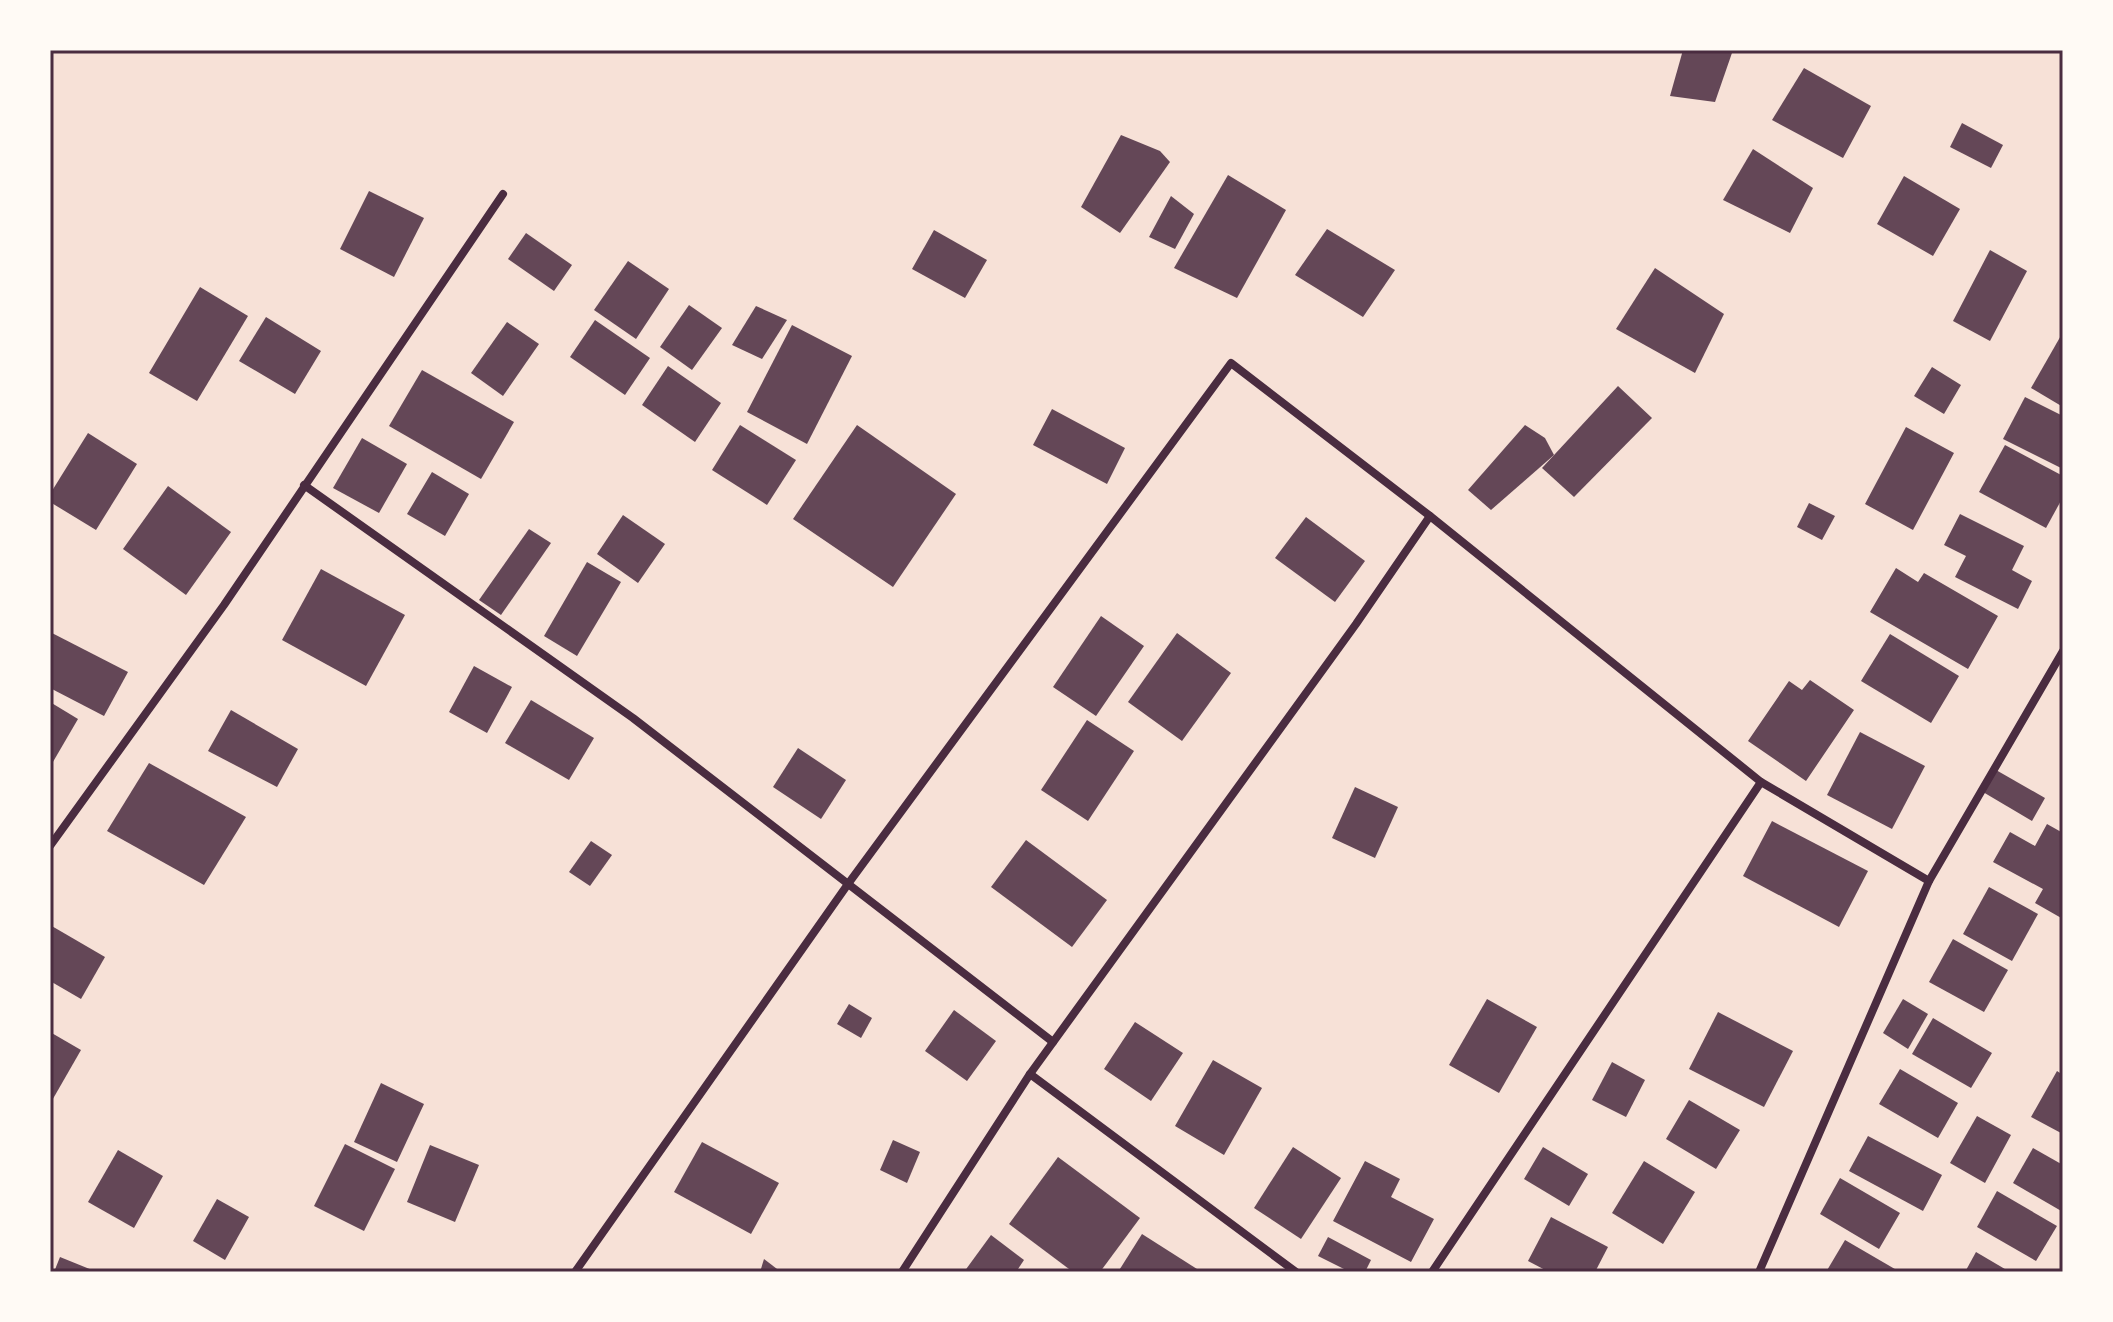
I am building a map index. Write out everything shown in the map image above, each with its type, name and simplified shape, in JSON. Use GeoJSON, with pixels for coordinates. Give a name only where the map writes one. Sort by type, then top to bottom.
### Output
{"type":"FeatureCollection","features":[{"type":"Feature","properties":{"kind":"street"},"geometry":{"type":"LineString","coordinates":[[50,846],[224,605],[503,194]]}},
{"type":"Feature","properties":{"kind":"street"},"geometry":{"type":"LineString","coordinates":[[575,1272],[848,884],[1231,363],[1430,516],[1761,782],[1929,881]]}},
{"type":"Feature","properties":{"kind":"street"},"geometry":{"type":"LineString","coordinates":[[304,485],[633,718],[1053,1042]]}},
{"type":"Feature","properties":{"kind":"street"},"geometry":{"type":"LineString","coordinates":[[902,1272],[1030,1074],[1356,624],[1430,516]]}},
{"type":"Feature","properties":{"kind":"street"},"geometry":{"type":"LineString","coordinates":[[1759,1272],[1929,881],[2063,651]]}},
{"type":"Feature","properties":{"kind":"street"},"geometry":{"type":"LineString","coordinates":[[1432,1272],[1761,782]]}},
{"type":"Feature","properties":{"kind":"street"},"geometry":{"type":"LineString","coordinates":[[1030,1074],[1296,1272]]}},
{"type":"Feature","properties":{"kind":"building"},"geometry":{"type":"Polygon","coordinates":[[[1683,50],[1733,50],[1715,102],[1670,96],[1683,50]]]}},
{"type":"Feature","properties":{"kind":"building"},"geometry":{"type":"Polygon","coordinates":[[[1804,68],[1871,106],[1843,158],[1772,120],[1804,68]]]}},
{"type":"Feature","properties":{"kind":"building"},"geometry":{"type":"Polygon","coordinates":[[[1962,123],[2003,145],[1991,168],[1950,147],[1962,123]]]}},
{"type":"Feature","properties":{"kind":"building"},"geometry":{"type":"Polygon","coordinates":[[[1121,135],[1160,151],[1170,162],[1120,233],[1081,207],[1121,135]]]}},
{"type":"Feature","properties":{"kind":"building"},"geometry":{"type":"Polygon","coordinates":[[[1753,149],[1813,188],[1790,233],[1723,200],[1753,149]]]}},
{"type":"Feature","properties":{"kind":"building"},"geometry":{"type":"Polygon","coordinates":[[[1228,175],[1286,210],[1237,298],[1174,268],[1228,175]]]}},
{"type":"Feature","properties":{"kind":"building"},"geometry":{"type":"Polygon","coordinates":[[[1904,176],[1960,209],[1933,256],[1877,224],[1904,176]]]}},
{"type":"Feature","properties":{"kind":"building"},"geometry":{"type":"Polygon","coordinates":[[[369,191],[424,218],[394,277],[340,249],[369,191]]]}},
{"type":"Feature","properties":{"kind":"building"},"geometry":{"type":"Polygon","coordinates":[[[1171,196],[1194,214],[1175,249],[1149,237],[1171,196]]]}},
{"type":"Feature","properties":{"kind":"building"},"geometry":{"type":"Polygon","coordinates":[[[1327,229],[1395,270],[1363,317],[1295,275],[1327,229]]]}},
{"type":"Feature","properties":{"kind":"building"},"geometry":{"type":"Polygon","coordinates":[[[934,230],[987,260],[965,298],[912,269],[934,230]]]}},
{"type":"Feature","properties":{"kind":"building"},"geometry":{"type":"Polygon","coordinates":[[[526,233],[572,265],[554,291],[508,259],[526,233]]]}},
{"type":"Feature","properties":{"kind":"building"},"geometry":{"type":"Polygon","coordinates":[[[1990,250],[2027,271],[1990,341],[1953,321],[1990,250]]]}},
{"type":"Feature","properties":{"kind":"building"},"geometry":{"type":"Polygon","coordinates":[[[628,261],[669,289],[636,339],[594,310],[628,261]]]}},
{"type":"Feature","properties":{"kind":"building"},"geometry":{"type":"Polygon","coordinates":[[[1655,268],[1724,314],[1695,373],[1616,329],[1655,268]]]}},
{"type":"Feature","properties":{"kind":"building"},"geometry":{"type":"Polygon","coordinates":[[[200,287],[248,316],[197,401],[149,373],[200,287]]]}},
{"type":"Feature","properties":{"kind":"building"},"geometry":{"type":"Polygon","coordinates":[[[689,305],[722,328],[692,370],[660,347],[689,305]]]}},
{"type":"Feature","properties":{"kind":"building"},"geometry":{"type":"Polygon","coordinates":[[[756,306],[787,320],[762,359],[732,345],[756,306]]]}},
{"type":"Feature","properties":{"kind":"building"},"geometry":{"type":"Polygon","coordinates":[[[266,317],[321,351],[295,394],[239,361],[266,317]]]}},
{"type":"Feature","properties":{"kind":"building"},"geometry":{"type":"Polygon","coordinates":[[[595,320],[650,358],[625,395],[570,357],[595,320]]]}},
{"type":"Feature","properties":{"kind":"building"},"geometry":{"type":"Polygon","coordinates":[[[507,322],[539,344],[503,396],[471,373],[507,322]]]}},
{"type":"Feature","properties":{"kind":"building"},"geometry":{"type":"Polygon","coordinates":[[[792,325],[852,356],[807,444],[747,412],[792,325]]]}},
{"type":"Feature","properties":{"kind":"building"},"geometry":{"type":"Polygon","coordinates":[[[2063,332],[2063,407],[2031,388],[2063,332]]]}},
{"type":"Feature","properties":{"kind":"building"},"geometry":{"type":"Polygon","coordinates":[[[668,366],[721,403],[695,442],[642,405],[668,366]]]}},
{"type":"Feature","properties":{"kind":"building"},"geometry":{"type":"Polygon","coordinates":[[[1932,367],[1961,385],[1944,414],[1914,396],[1932,367]]]}},
{"type":"Feature","properties":{"kind":"building"},"geometry":{"type":"Polygon","coordinates":[[[422,370],[514,422],[481,479],[389,426],[422,370]]]}},
{"type":"Feature","properties":{"kind":"building"},"geometry":{"type":"Polygon","coordinates":[[[1618,386],[1652,418],[1574,497],[1542,468],[1618,386]]]}},
{"type":"Feature","properties":{"kind":"building"},"geometry":{"type":"Polygon","coordinates":[[[2025,397],[2063,416],[2063,469],[2003,439],[2025,397]]]}},
{"type":"Feature","properties":{"kind":"building"},"geometry":{"type":"Polygon","coordinates":[[[1052,409],[1125,448],[1107,484],[1033,445],[1052,409]]]}},
{"type":"Feature","properties":{"kind":"building"},"geometry":{"type":"Polygon","coordinates":[[[740,425],[796,460],[767,505],[712,470],[740,425]]]}},
{"type":"Feature","properties":{"kind":"building"},"geometry":{"type":"Polygon","coordinates":[[[857,425],[956,494],[893,587],[793,519],[857,425]]]}},
{"type":"Feature","properties":{"kind":"building"},"geometry":{"type":"Polygon","coordinates":[[[1525,425],[1545,438],[1554,455],[1491,510],[1468,490],[1525,425]]]}},
{"type":"Feature","properties":{"kind":"building"},"geometry":{"type":"Polygon","coordinates":[[[1906,427],[1954,453],[1913,530],[1865,504],[1906,427]]]}},
{"type":"Feature","properties":{"kind":"building"},"geometry":{"type":"Polygon","coordinates":[[[88,433],[137,464],[96,530],[50,502],[50,494],[88,433]]]}},
{"type":"Feature","properties":{"kind":"building"},"geometry":{"type":"Polygon","coordinates":[[[362,438],[407,464],[379,513],[333,488],[362,438]]]}},
{"type":"Feature","properties":{"kind":"building"},"geometry":{"type":"Polygon","coordinates":[[[2005,445],[2063,476],[2063,497],[2046,528],[1979,492],[2005,445]]]}},
{"type":"Feature","properties":{"kind":"building"},"geometry":{"type":"Polygon","coordinates":[[[432,472],[469,494],[445,536],[407,514],[432,472]]]}},
{"type":"Feature","properties":{"kind":"building"},"geometry":{"type":"Polygon","coordinates":[[[168,486],[231,532],[186,595],[123,549],[168,486]]]}},
{"type":"Feature","properties":{"kind":"building"},"geometry":{"type":"Polygon","coordinates":[[[1809,503],[1835,516],[1822,540],[1797,527],[1809,503]]]}},
{"type":"Feature","properties":{"kind":"building"},"geometry":{"type":"Polygon","coordinates":[[[1960,514],[2024,546],[2012,570],[2032,581],[2018,609],[1955,577],[1966,556],[1944,545],[1960,514]]]}},
{"type":"Feature","properties":{"kind":"building"},"geometry":{"type":"Polygon","coordinates":[[[623,515],[665,544],[638,583],[597,554],[623,515]]]}},
{"type":"Feature","properties":{"kind":"building"},"geometry":{"type":"Polygon","coordinates":[[[1306,517],[1365,561],[1335,602],[1275,558],[1306,517]]]}},
{"type":"Feature","properties":{"kind":"building"},"geometry":{"type":"Polygon","coordinates":[[[529,529],[551,543],[501,615],[479,600],[529,529]]]}},
{"type":"Feature","properties":{"kind":"building"},"geometry":{"type":"Polygon","coordinates":[[[587,562],[621,582],[577,656],[544,636],[587,562]]]}},
{"type":"Feature","properties":{"kind":"building"},"geometry":{"type":"Polygon","coordinates":[[[1896,568],[1918,582],[1924,573],[1998,616],[1968,669],[1870,612],[1896,568]]]}},
{"type":"Feature","properties":{"kind":"building"},"geometry":{"type":"Polygon","coordinates":[[[321,569],[405,615],[366,686],[282,640],[321,569]]]}},
{"type":"Feature","properties":{"kind":"building"},"geometry":{"type":"Polygon","coordinates":[[[1101,616],[1144,646],[1096,716],[1053,687],[1101,616]]]}},
{"type":"Feature","properties":{"kind":"building"},"geometry":{"type":"Polygon","coordinates":[[[50,632],[128,672],[104,716],[50,688],[50,632]]]}},
{"type":"Feature","properties":{"kind":"building"},"geometry":{"type":"Polygon","coordinates":[[[1177,633],[1231,673],[1182,741],[1128,702],[1177,633]]]}},
{"type":"Feature","properties":{"kind":"building"},"geometry":{"type":"Polygon","coordinates":[[[1890,634],[1959,676],[1931,723],[1861,681],[1890,634]]]}},
{"type":"Feature","properties":{"kind":"building"},"geometry":{"type":"Polygon","coordinates":[[[474,666],[512,687],[487,733],[449,712],[474,666]]]}},
{"type":"Feature","properties":{"kind":"building"},"geometry":{"type":"Polygon","coordinates":[[[1810,680],[1854,710],[1806,781],[1748,741],[1789,681],[1802,690],[1810,680]]]}},
{"type":"Feature","properties":{"kind":"building"},"geometry":{"type":"Polygon","coordinates":[[[531,700],[594,738],[569,780],[505,743],[531,700]]]}},
{"type":"Feature","properties":{"kind":"building"},"geometry":{"type":"Polygon","coordinates":[[[50,702],[78,719],[50,767],[50,702]]]}},
{"type":"Feature","properties":{"kind":"building"},"geometry":{"type":"Polygon","coordinates":[[[231,710],[298,749],[277,787],[208,751],[231,710]]]}},
{"type":"Feature","properties":{"kind":"building"},"geometry":{"type":"Polygon","coordinates":[[[1087,720],[1134,751],[1088,821],[1041,790],[1087,720]]]}},
{"type":"Feature","properties":{"kind":"building"},"geometry":{"type":"Polygon","coordinates":[[[1860,732],[1925,766],[1892,829],[1827,795],[1860,732]]]}},
{"type":"Feature","properties":{"kind":"building"},"geometry":{"type":"Polygon","coordinates":[[[798,748],[846,780],[821,819],[773,787],[798,748]]]}},
{"type":"Feature","properties":{"kind":"building"},"geometry":{"type":"Polygon","coordinates":[[[149,763],[246,817],[204,885],[107,831],[149,763]]]}},
{"type":"Feature","properties":{"kind":"building"},"geometry":{"type":"Polygon","coordinates":[[[1996,770],[2045,798],[2032,821],[1983,792],[1996,770]]]}},
{"type":"Feature","properties":{"kind":"building"},"geometry":{"type":"Polygon","coordinates":[[[1355,787],[1398,807],[1375,858],[1332,838],[1355,787]]]}},
{"type":"Feature","properties":{"kind":"building"},"geometry":{"type":"Polygon","coordinates":[[[1772,821],[1868,871],[1839,927],[1743,876],[1772,821]]]}},
{"type":"Feature","properties":{"kind":"building"},"geometry":{"type":"Polygon","coordinates":[[[2047,824],[2063,833],[2063,919],[2035,903],[2043,889],[1993,862],[2010,832],[2035,846],[2047,824]]]}},
{"type":"Feature","properties":{"kind":"building"},"geometry":{"type":"Polygon","coordinates":[[[1026,840],[1107,900],[1072,947],[991,887],[1026,840]]]}},
{"type":"Feature","properties":{"kind":"building"},"geometry":{"type":"Polygon","coordinates":[[[591,841],[612,855],[590,886],[569,872],[591,841]]]}},
{"type":"Feature","properties":{"kind":"building"},"geometry":{"type":"Polygon","coordinates":[[[1989,887],[2038,914],[2012,961],[1963,934],[1989,887]]]}},
{"type":"Feature","properties":{"kind":"building"},"geometry":{"type":"Polygon","coordinates":[[[50,925],[105,957],[81,999],[50,981],[50,925]]]}},
{"type":"Feature","properties":{"kind":"building"},"geometry":{"type":"Polygon","coordinates":[[[1953,939],[2008,970],[1984,1012],[1929,982],[1953,939]]]}},
{"type":"Feature","properties":{"kind":"building"},"geometry":{"type":"Polygon","coordinates":[[[1487,999],[1537,1027],[1499,1093],[1449,1065],[1487,999]]]}},
{"type":"Feature","properties":{"kind":"building"},"geometry":{"type":"Polygon","coordinates":[[[1903,999],[1928,1014],[1908,1049],[1883,1033],[1903,999]]]}},
{"type":"Feature","properties":{"kind":"building"},"geometry":{"type":"Polygon","coordinates":[[[849,1004],[872,1018],[861,1038],[837,1024],[849,1004]]]}},
{"type":"Feature","properties":{"kind":"building"},"geometry":{"type":"Polygon","coordinates":[[[954,1010],[996,1041],[967,1081],[925,1051],[954,1010]]]}},
{"type":"Feature","properties":{"kind":"building"},"geometry":{"type":"Polygon","coordinates":[[[1718,1012],[1793,1051],[1764,1107],[1689,1069],[1718,1012]]]}},
{"type":"Feature","properties":{"kind":"building"},"geometry":{"type":"Polygon","coordinates":[[[1933,1018],[1992,1053],[1971,1088],[1912,1054],[1933,1018]]]}},
{"type":"Feature","properties":{"kind":"building"},"geometry":{"type":"Polygon","coordinates":[[[1135,1022],[1183,1053],[1151,1101],[1104,1069],[1135,1022]]]}},
{"type":"Feature","properties":{"kind":"building"},"geometry":{"type":"Polygon","coordinates":[[[50,1032],[81,1050],[50,1104],[50,1032]]]}},
{"type":"Feature","properties":{"kind":"building"},"geometry":{"type":"Polygon","coordinates":[[[1213,1060],[1262,1088],[1224,1155],[1175,1126],[1213,1060]]]}},
{"type":"Feature","properties":{"kind":"building"},"geometry":{"type":"Polygon","coordinates":[[[1612,1062],[1645,1080],[1626,1117],[1592,1100],[1612,1062]]]}},
{"type":"Feature","properties":{"kind":"building"},"geometry":{"type":"Polygon","coordinates":[[[1900,1069],[1958,1103],[1938,1138],[1879,1104],[1900,1069]]]}},
{"type":"Feature","properties":{"kind":"building"},"geometry":{"type":"Polygon","coordinates":[[[2057,1071],[2063,1075],[2061,1133],[2031,1117],[2057,1071]]]}},
{"type":"Feature","properties":{"kind":"building"},"geometry":{"type":"Polygon","coordinates":[[[381,1083],[424,1104],[397,1162],[354,1142],[381,1083]]]}},
{"type":"Feature","properties":{"kind":"building"},"geometry":{"type":"Polygon","coordinates":[[[1689,1100],[1740,1130],[1716,1169],[1666,1139],[1689,1100]]]}},
{"type":"Feature","properties":{"kind":"building"},"geometry":{"type":"Polygon","coordinates":[[[1977,1116],[2011,1135],[1985,1183],[1950,1163],[1977,1116]]]}},
{"type":"Feature","properties":{"kind":"building"},"geometry":{"type":"Polygon","coordinates":[[[1868,1136],[1942,1175],[1923,1211],[1849,1171],[1868,1136]]]}},
{"type":"Feature","properties":{"kind":"building"},"geometry":{"type":"Polygon","coordinates":[[[893,1140],[920,1152],[907,1183],[880,1170],[893,1140]]]}},
{"type":"Feature","properties":{"kind":"building"},"geometry":{"type":"Polygon","coordinates":[[[702,1142],[779,1183],[751,1234],[674,1192],[702,1142]]]}},
{"type":"Feature","properties":{"kind":"building"},"geometry":{"type":"Polygon","coordinates":[[[345,1144],[395,1169],[364,1231],[314,1206],[345,1144]]]}},
{"type":"Feature","properties":{"kind":"building"},"geometry":{"type":"Polygon","coordinates":[[[430,1145],[479,1165],[455,1222],[407,1202],[430,1145]]]}},
{"type":"Feature","properties":{"kind":"building"},"geometry":{"type":"Polygon","coordinates":[[[1293,1147],[1341,1178],[1301,1239],[1254,1208],[1293,1147]]]}},
{"type":"Feature","properties":{"kind":"building"},"geometry":{"type":"Polygon","coordinates":[[[1543,1147],[1588,1174],[1569,1206],[1524,1179],[1543,1147]]]}},
{"type":"Feature","properties":{"kind":"building"},"geometry":{"type":"Polygon","coordinates":[[[2033,1148],[2063,1165],[2063,1212],[2013,1183],[2033,1148]]]}},
{"type":"Feature","properties":{"kind":"building"},"geometry":{"type":"Polygon","coordinates":[[[118,1150],[163,1176],[134,1228],[88,1202],[118,1150]]]}},
{"type":"Feature","properties":{"kind":"building"},"geometry":{"type":"Polygon","coordinates":[[[1058,1157],[1140,1218],[1100,1272],[1073,1272],[1009,1224],[1058,1157]]]}},
{"type":"Feature","properties":{"kind":"building"},"geometry":{"type":"Polygon","coordinates":[[[1365,1161],[1400,1179],[1391,1197],[1434,1219],[1411,1262],[1333,1221],[1365,1161]]]}},
{"type":"Feature","properties":{"kind":"building"},"geometry":{"type":"Polygon","coordinates":[[[1644,1161],[1695,1192],[1663,1244],[1612,1213],[1644,1161]]]}},
{"type":"Feature","properties":{"kind":"building"},"geometry":{"type":"Polygon","coordinates":[[[1840,1178],[1900,1213],[1879,1249],[1820,1214],[1840,1178]]]}},
{"type":"Feature","properties":{"kind":"building"},"geometry":{"type":"Polygon","coordinates":[[[1997,1191],[2057,1226],[2036,1261],[1977,1227],[1997,1191]]]}},
{"type":"Feature","properties":{"kind":"building"},"geometry":{"type":"Polygon","coordinates":[[[217,1199],[249,1217],[225,1260],[193,1241],[217,1199]]]}},
{"type":"Feature","properties":{"kind":"building"},"geometry":{"type":"Polygon","coordinates":[[[1551,1217],[1608,1247],[1595,1272],[1549,1272],[1528,1261],[1551,1217]]]}},
{"type":"Feature","properties":{"kind":"building"},"geometry":{"type":"Polygon","coordinates":[[[1142,1234],[1197,1269],[1194,1272],[1118,1272],[1142,1234]]]}},
{"type":"Feature","properties":{"kind":"building"},"geometry":{"type":"Polygon","coordinates":[[[991,1235],[1024,1260],[1016,1272],[964,1272],[991,1235]]]}},
{"type":"Feature","properties":{"kind":"building"},"geometry":{"type":"Polygon","coordinates":[[[1328,1237],[1371,1260],[1365,1272],[1350,1272],[1318,1256],[1328,1237]]]}},
{"type":"Feature","properties":{"kind":"building"},"geometry":{"type":"Polygon","coordinates":[[[1845,1240],[1900,1272],[1826,1272],[1845,1240]]]}},
{"type":"Feature","properties":{"kind":"building"},"geometry":{"type":"Polygon","coordinates":[[[1976,1252],[2010,1272],[1965,1272],[1976,1252]]]}},
{"type":"Feature","properties":{"kind":"building"},"geometry":{"type":"Polygon","coordinates":[[[60,1257],[97,1272],[54,1272],[60,1257]]]}},
{"type":"Feature","properties":{"kind":"building"},"geometry":{"type":"Polygon","coordinates":[[[764,1259],[781,1272],[760,1272],[764,1259]]]}}]}
